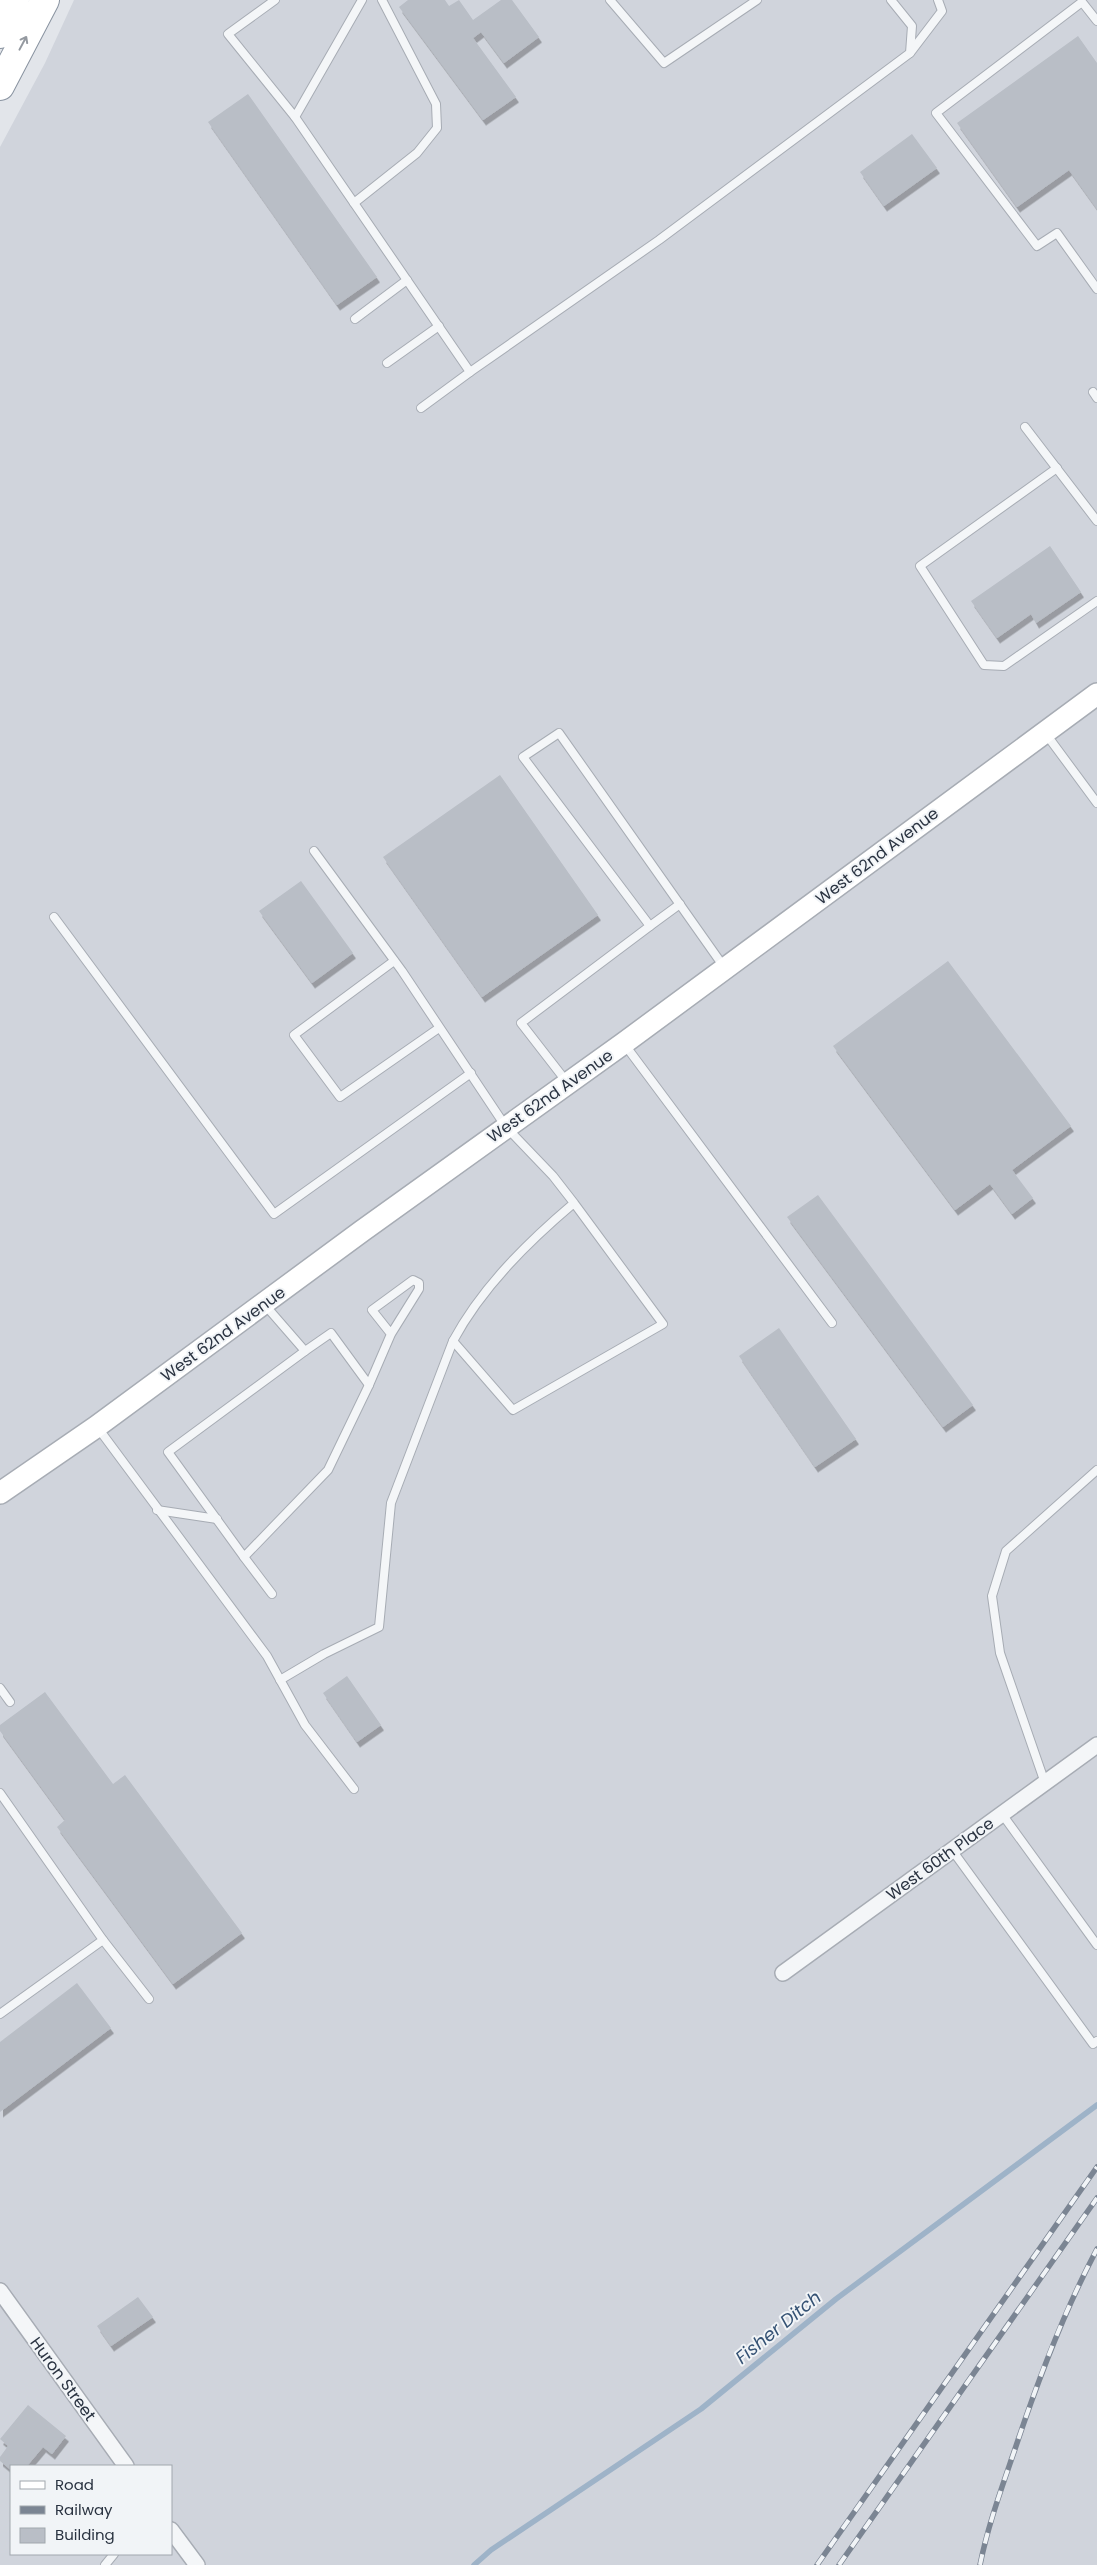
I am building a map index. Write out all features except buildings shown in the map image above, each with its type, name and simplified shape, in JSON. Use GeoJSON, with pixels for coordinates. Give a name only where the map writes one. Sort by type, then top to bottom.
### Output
{"type":"FeatureCollection","features":[{"type":"Feature","properties":{"kind":"highway"},"geometry":{"type":"LineString","coordinates":[[0,34],[15,0]]}},
{"type":"Feature","properties":{"kind":"highway"},"geometry":{"type":"LineString","coordinates":[[0,86],[45,0]]}},
{"type":"Feature","properties":{"kind":"street","name":"West 62nd Avenue"},"geometry":{"type":"LineString","coordinates":[[2,1488],[96,1427],[506,1127],[726,969],[1097,694]]}},
{"type":"Feature","properties":{"kind":"street","name":"West 60th Place"},"geometry":{"type":"LineString","coordinates":[[782,1973],[1097,1745]]}},
{"type":"Feature","properties":{"kind":"street","name":"Huron Street"},"geometry":{"type":"LineString","coordinates":[[0,2291],[125,2465]]}},
{"type":"Feature","properties":{"kind":"street"},"geometry":{"type":"LineString","coordinates":[[172,2531],[197,2565]]}},
{"type":"Feature","properties":{"kind":"lane"},"geometry":{"type":"LineString","coordinates":[[276,0],[228,34],[295,117],[470,372]]}},
{"type":"Feature","properties":{"kind":"lane"},"geometry":{"type":"LineString","coordinates":[[295,117],[362,0]]}},
{"type":"Feature","properties":{"kind":"lane"},"geometry":{"type":"LineString","coordinates":[[354,203],[417,153],[437,128],[436,104],[382,0]]}},
{"type":"Feature","properties":{"kind":"lane"},"geometry":{"type":"LineString","coordinates":[[610,0],[664,63],[757,0]]}},
{"type":"Feature","properties":{"kind":"lane"},"geometry":{"type":"LineString","coordinates":[[891,0],[912,26],[910,53]]}},
{"type":"Feature","properties":{"kind":"lane"},"geometry":{"type":"LineString","coordinates":[[421,408],[659,240],[910,53],[942,11],[938,0]]}},
{"type":"Feature","properties":{"kind":"lane"},"geometry":{"type":"LineString","coordinates":[[1096,18],[1082,2],[936,113],[1037,246],[1057,233],[1097,289]]}},
{"type":"Feature","properties":{"kind":"lane"},"geometry":{"type":"LineString","coordinates":[[355,319],[407,280]]}},
{"type":"Feature","properties":{"kind":"lane"},"geometry":{"type":"LineString","coordinates":[[387,363],[439,326]]}},
{"type":"Feature","properties":{"kind":"lane"},"geometry":{"type":"LineString","coordinates":[[1025,427],[1097,521]]}},
{"type":"Feature","properties":{"kind":"lane"},"geometry":{"type":"LineString","coordinates":[[1057,468],[920,566],[984,664],[1004,666],[1097,601]]}},
{"type":"Feature","properties":{"kind":"lane"},"geometry":{"type":"LineString","coordinates":[[1045,732],[1097,803]]}},
{"type":"Feature","properties":{"kind":"lane"},"geometry":{"type":"LineString","coordinates":[[650,926],[523,757],[560,733],[726,969]]}},
{"type":"Feature","properties":{"kind":"lane"},"geometry":{"type":"LineString","coordinates":[[314,851],[394,961],[506,1127],[553,1176],[663,1324],[513,1410],[453,1341]]}},
{"type":"Feature","properties":{"kind":"lane"},"geometry":{"type":"LineString","coordinates":[[568,1083],[521,1023],[680,904]]}},
{"type":"Feature","properties":{"kind":"lane"},"geometry":{"type":"LineString","coordinates":[[54,917],[274,1214],[470,1073]]}},
{"type":"Feature","properties":{"kind":"lane"},"geometry":{"type":"LineString","coordinates":[[394,961],[294,1035],[340,1097],[439,1028]]}},
{"type":"Feature","properties":{"kind":"lane"},"geometry":{"type":"LineString","coordinates":[[624,1043],[832,1323]]}},
{"type":"Feature","properties":{"kind":"lane"},"geometry":{"type":"LineString","coordinates":[[280,1680],[324,1654],[379,1627],[391,1502],[453,1341],[475,1305],[538,1234],[574,1203]]}},
{"type":"Feature","properties":{"kind":"lane"},"geometry":{"type":"LineString","coordinates":[[244,1557],[328,1470],[391,1334],[419,1289],[418,1283],[413,1280],[372,1310],[391,1334]]}},
{"type":"Feature","properties":{"kind":"lane"},"geometry":{"type":"LineString","coordinates":[[264,1304],[305,1351]]}},
{"type":"Feature","properties":{"kind":"lane"},"geometry":{"type":"LineString","coordinates":[[272,1594],[168,1452],[331,1333],[369,1385]]}},
{"type":"Feature","properties":{"kind":"lane"},"geometry":{"type":"LineString","coordinates":[[96,1427],[267,1656],[304,1725],[354,1789]]}},
{"type":"Feature","properties":{"kind":"lane"},"geometry":{"type":"LineString","coordinates":[[1045,1783],[1000,1653],[992,1596],[1006,1550],[1097,1470]]}},
{"type":"Feature","properties":{"kind":"lane"},"geometry":{"type":"LineString","coordinates":[[157,1510],[217,1519]]}},
{"type":"Feature","properties":{"kind":"lane"},"geometry":{"type":"LineString","coordinates":[[0,1688],[10,1702]]}},
{"type":"Feature","properties":{"kind":"lane"},"geometry":{"type":"LineString","coordinates":[[0,1793],[103,1940],[149,2000]]}},
{"type":"Feature","properties":{"kind":"lane"},"geometry":{"type":"LineString","coordinates":[[1002,1814],[1097,1945]]}},
{"type":"Feature","properties":{"kind":"lane"},"geometry":{"type":"LineString","coordinates":[[952,1850],[1093,2044],[1097,2040]]}},
{"type":"Feature","properties":{"kind":"lane"},"geometry":{"type":"LineString","coordinates":[[0,2014],[103,1940]]}},
{"type":"Feature","properties":{"kind":"lane"},"geometry":{"type":"LineString","coordinates":[[105,2565],[113,2555]]}},
{"type":"Feature","properties":{"kind":"shaded area"},"geometry":{"type":"Polygon","coordinates":[[[74,0],[1097,0],[1097,2565],[0,2565],[0,147],[45,63],[74,0]]]}},
{"type":"Feature","properties":{"kind":"waterway","name":"Fisher Ditch"},"geometry":{"type":"LineString","coordinates":[[474,2565],[491,2550],[701,2409],[836,2299],[1097,2105]]}},
{"type":"Feature","properties":{"kind":"railway"},"geometry":{"type":"LineString","coordinates":[[817,2565],[1097,2167]]}},
{"type":"Feature","properties":{"kind":"railway"},"geometry":{"type":"LineString","coordinates":[[839,2565],[1097,2198]]}},
{"type":"Feature","properties":{"kind":"railway"},"geometry":{"type":"LineString","coordinates":[[980,2565],[996,2506],[1042,2372],[1062,2322],[1097,2249]]}}]}
